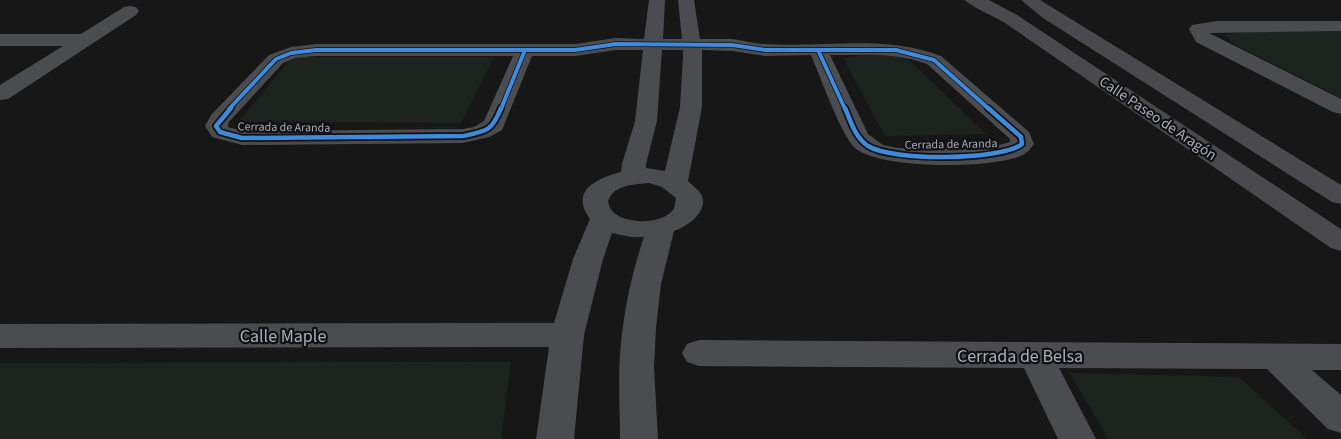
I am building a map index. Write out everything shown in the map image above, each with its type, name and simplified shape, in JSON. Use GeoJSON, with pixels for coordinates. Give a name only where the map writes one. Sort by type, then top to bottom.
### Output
{"type":"FeatureCollection","features":[{"type":"Feature","properties":{"kind":"street"},"geometry":{"type":"LineString","coordinates":[[634,176],[634,164],[646,121],[657,0]]}},
{"type":"Feature","properties":{"kind":"street"},"geometry":{"type":"LineString","coordinates":[[675,182],[691,107],[693,50],[686,0]]}},
{"type":"Feature","properties":{"kind":"street","name":"Calle Paseo de Aragón"},"geometry":{"type":"LineString","coordinates":[[973,0],[988,5],[1011,19],[1341,242]]}},
{"type":"Feature","properties":{"kind":"street","name":"Calle Paseo de Aragón"},"geometry":{"type":"LineString","coordinates":[[1029,0],[1341,196]]}},
{"type":"Feature","properties":{"kind":"street"},"geometry":{"type":"LineString","coordinates":[[0,94],[130,11]]}},
{"type":"Feature","properties":{"kind":"street"},"geometry":{"type":"LineString","coordinates":[[1341,26],[1217,26],[1198,29],[1204,38],[1341,108]]}},
{"type":"Feature","properties":{"kind":"street"},"geometry":{"type":"LineString","coordinates":[[0,40],[84,40]]}},
{"type":"Feature","properties":{"kind":"street","name":"Cerrada de Aranda"},"geometry":{"type":"LineString","coordinates":[[525,50],[494,125],[481,132],[462,136],[242,138],[220,132],[216,126],[219,120],[276,59],[290,52],[316,50],[525,50],[576,50],[590,55],[653,50],[693,50],[733,56],[754,54],[765,50],[818,50],[900,50],[934,60],[1020,137],[1022,144],[1016,149],[986,155],[889,154],[873,149],[864,144],[858,137],[818,50]]}},
{"type":"Feature","properties":{"kind":"street"},"geometry":{"type":"LineString","coordinates":[[634,176],[656,176],[675,182],[689,197],[689,206],[684,214],[674,222],[662,227],[646,229],[616,225],[604,218],[597,210],[596,201],[600,192],[608,184],[634,176]]}},
{"type":"Feature","properties":{"kind":"street"},"geometry":{"type":"LineString","coordinates":[[555,439],[567,335],[588,259],[604,218]]}},
{"type":"Feature","properties":{"kind":"street"},"geometry":{"type":"LineString","coordinates":[[639,439],[638,345],[640,318],[649,264],[662,227]]}},
{"type":"Feature","properties":{"kind":"street","name":"Calle Maple"},"geometry":{"type":"LineString","coordinates":[[0,336],[567,335]]}},
{"type":"Feature","properties":{"kind":"street","name":"Cerrada de Belsa"},"geometry":{"type":"LineString","coordinates":[[699,353],[1341,358]]}},
{"type":"Feature","properties":{"kind":"street"},"geometry":{"type":"LineString","coordinates":[[1035,356],[1078,439]]}},
{"type":"Feature","properties":{"kind":"street"},"geometry":{"type":"LineString","coordinates":[[1276,357],[1341,418]]}},
{"type":"Feature","properties":{"kind":"shaded area"},"geometry":{"type":"Polygon","coordinates":[[[1341,31],[1341,98],[1234,44],[1225,35],[1232,32],[1341,31]]]}},
{"type":"Feature","properties":{"kind":"shaded area"},"geometry":{"type":"Polygon","coordinates":[[[871,54],[906,57],[986,134],[885,136],[843,58],[871,54]]]}},
{"type":"Feature","properties":{"kind":"shaded area"},"geometry":{"type":"Polygon","coordinates":[[[292,57],[494,57],[461,123],[238,122],[292,57]]]}},
{"type":"Feature","properties":{"kind":"shaded area"},"geometry":{"type":"Polygon","coordinates":[[[511,362],[501,439],[0,439],[0,363],[511,362]]]}},
{"type":"Feature","properties":{"kind":"shaded area"},"geometry":{"type":"Polygon","coordinates":[[[1070,373],[1239,377],[1307,439],[1108,439],[1070,373]]]}},
{"type":"Feature","properties":{"kind":"cycle path"},"geometry":{"type":"LineString","coordinates":[[525,50],[494,125],[481,132],[463,136],[242,138],[220,132],[216,126],[219,120],[276,59],[291,53],[316,50],[575,50],[616,44],[732,45],[765,50],[882,49],[896,50],[934,60],[1021,137],[1022,144],[1017,149],[1007,152],[974,156],[933,157],[898,155],[875,150],[858,137],[818,50]]}}]}
